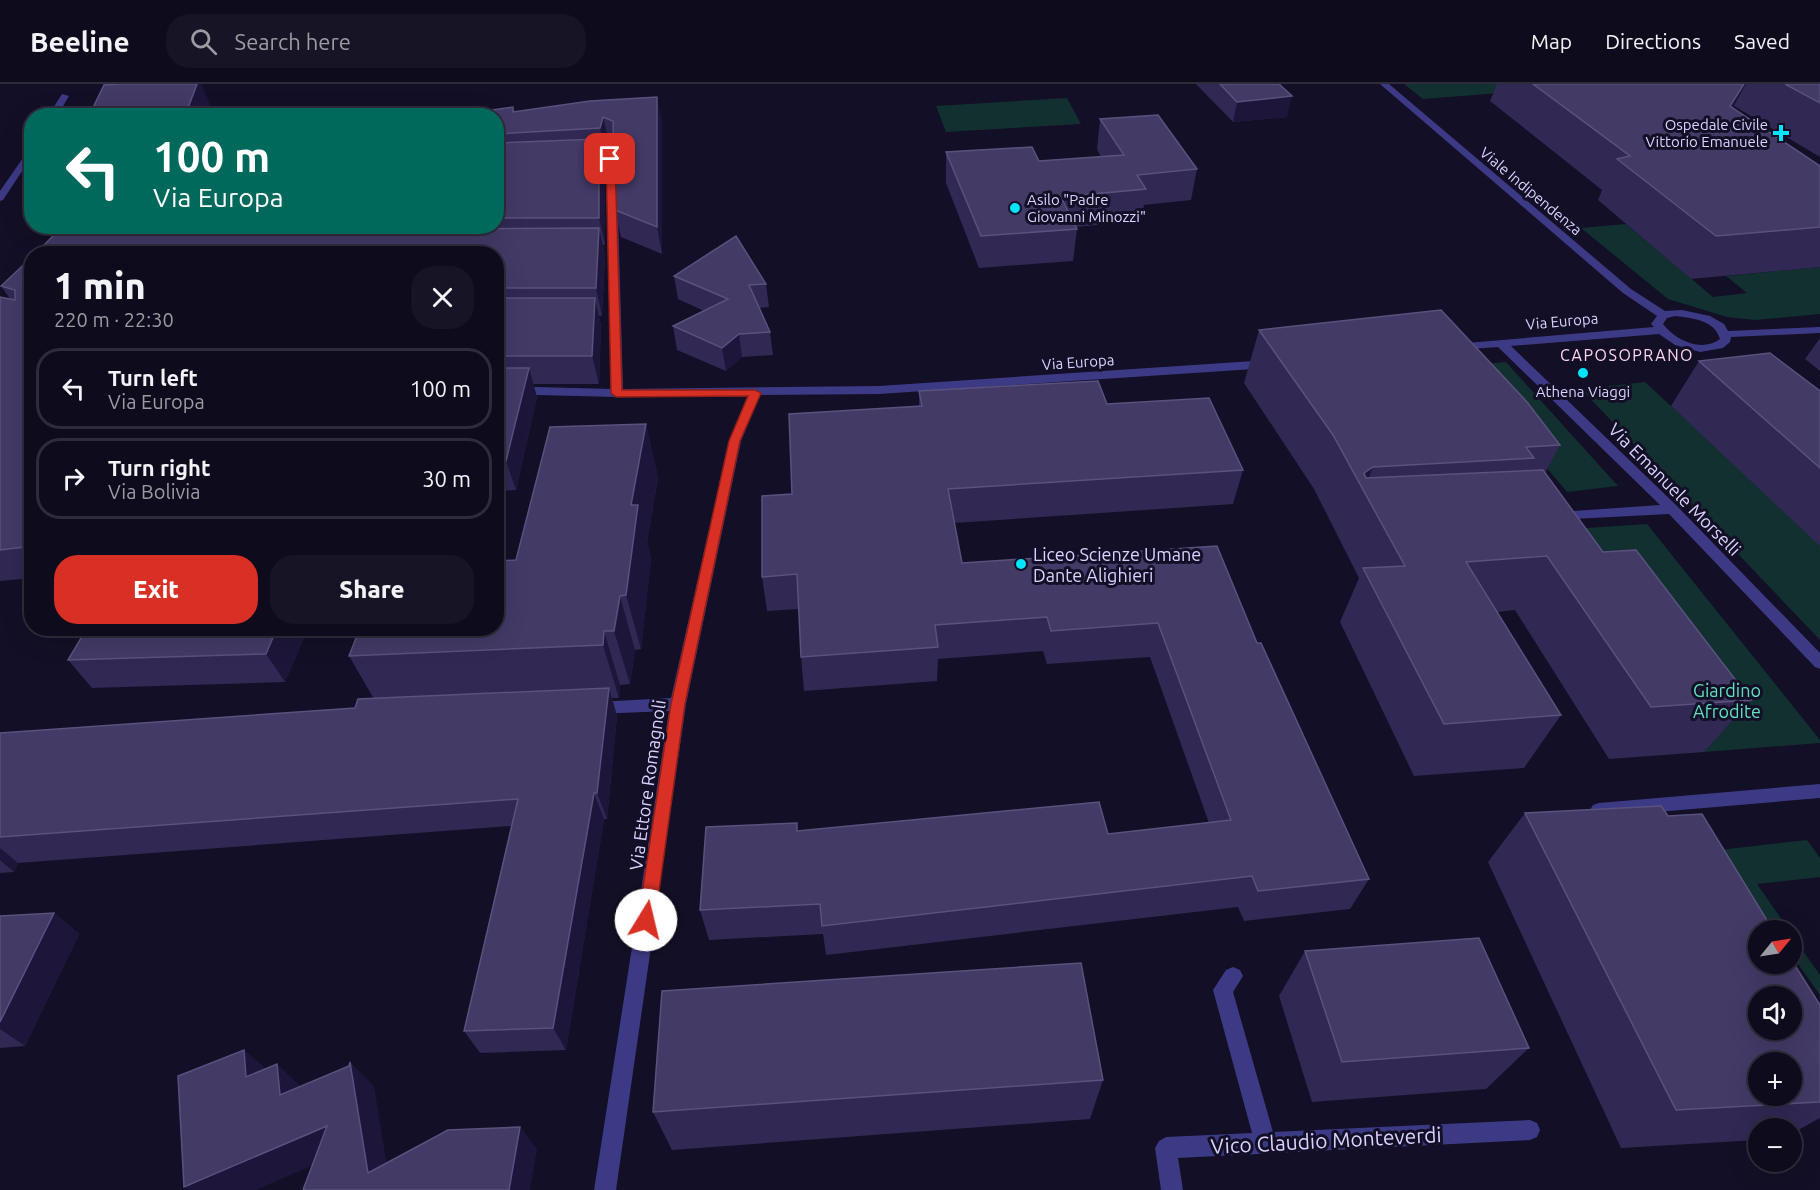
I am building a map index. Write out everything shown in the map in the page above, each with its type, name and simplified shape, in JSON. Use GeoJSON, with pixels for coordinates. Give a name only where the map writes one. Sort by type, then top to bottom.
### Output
{"type":"FeatureCollection","features":[{"type":"Feature","properties":{"kind":"street","name":"Viale Indipendenza"},"geometry":{"type":"LineString","coordinates":[[1384,84],[1627,291],[1663,315]]}},
{"type":"Feature","properties":{"kind":"street"},"geometry":{"type":"LineString","coordinates":[[57,108],[65,96]]}},
{"type":"Feature","properties":{"kind":"street"},"geometry":{"type":"LineString","coordinates":[[611,146],[605,160],[609,321],[616,393]]}},
{"type":"Feature","properties":{"kind":"street"},"geometry":{"type":"LineString","coordinates":[[0,198],[24,160]]}},
{"type":"Feature","properties":{"kind":"street"},"geometry":{"type":"LineString","coordinates":[[1726,334],[1722,350],[1687,345],[1661,330],[1658,324],[1663,315],[1690,314],[1706,319],[1726,334],[1820,330]]}},
{"type":"Feature","properties":{"kind":"street","name":"Via Europa"},"geometry":{"type":"LineString","coordinates":[[1442,348],[1661,330]]}},
{"type":"Feature","properties":{"kind":"street","name":"Via Emanuele Morselli"},"geometry":{"type":"LineString","coordinates":[[1501,343],[1672,509],[1820,663]]}},
{"type":"Feature","properties":{"kind":"street","name":"Via Europa"},"geometry":{"type":"LineString","coordinates":[[504,390],[755,393],[879,390],[1277,363]]}},
{"type":"Feature","properties":{"kind":"street","name":"Via Ettore Romagnoli"},"geometry":{"type":"LineString","coordinates":[[605,1190],[678,704],[735,441],[755,393]]}},
{"type":"Feature","properties":{"kind":"street"},"geometry":{"type":"LineString","coordinates":[[1539,518],[1672,509]]}},
{"type":"Feature","properties":{"kind":"street"},"geometry":{"type":"LineString","coordinates":[[583,709],[678,704]]}},
{"type":"Feature","properties":{"kind":"street"},"geometry":{"type":"LineString","coordinates":[[1585,811],[1820,791]]}},
{"type":"Feature","properties":{"kind":"street"},"geometry":{"type":"LineString","coordinates":[[1233,976],[1223,990],[1265,1143]]}},
{"type":"Feature","properties":{"kind":"street","name":"Vico Claudio Monteverdi"},"geometry":{"type":"LineString","coordinates":[[1172,1190],[1166,1148],[1530,1130]]}},
{"type":"Feature","properties":{"kind":"green space"},"geometry":{"type":"Polygon","coordinates":[[[1404,84],[1617,84],[1423,99],[1404,84]]]}},
{"type":"Feature","properties":{"kind":"green space"},"geometry":{"type":"Polygon","coordinates":[[[1067,98],[1081,124],[946,132],[936,106],[1067,98]]]}},
{"type":"Feature","properties":{"kind":"green space"},"geometry":{"type":"Polygon","coordinates":[[[1626,224],[1713,297],[1747,293],[1726,276],[1820,267],[1820,314],[1755,320],[1727,317],[1668,299],[1581,228],[1626,224]]]}},
{"type":"Feature","properties":{"kind":"green space"},"geometry":{"type":"Polygon","coordinates":[[[1506,362],[1618,486],[1567,492],[1461,366],[1506,362]]]}},
{"type":"Feature","properties":{"kind":"green space"},"geometry":{"type":"Polygon","coordinates":[[[1645,382],[1820,544],[1820,640],[1581,389],[1645,382]]]}},
{"type":"Feature","properties":{"kind":"green space","name":"Giardino Afrodite"},"geometry":{"type":"Polygon","coordinates":[[[1647,524],[1820,740],[1820,743],[1704,752],[1557,530],[1647,524]]]}},
{"type":"Feature","properties":{"kind":"green space"},"geometry":{"type":"Polygon","coordinates":[[[1807,840],[1820,858],[1820,877],[1757,884],[1782,920],[1767,920],[1719,850],[1807,840]]]}},
{"type":"Feature","properties":{"kind":"green space"},"geometry":{"type":"Polygon","coordinates":[[[1802,950],[1820,975],[1820,995],[1802,970],[1802,950]]]}},
{"type":"Feature","properties":{"kind":"building"},"geometry":{"type":"Polygon","coordinates":[[[197,84],[188,108],[93,108],[104,85],[197,84]]]}},
{"type":"Feature","properties":{"kind":"building"},"geometry":{"type":"Polygon","coordinates":[[[1220,84],[1279,84],[1292,96],[1237,102],[1220,84]]]}},
{"type":"Feature","properties":{"kind":"building"},"geometry":{"type":"Polygon","coordinates":[[[1533,84],[1744,84],[1730,106],[1820,166],[1820,227],[1716,236],[1617,159],[1630,156],[1533,84]]]}},
{"type":"Feature","properties":{"kind":"building"},"geometry":{"type":"Polygon","coordinates":[[[1785,84],[1820,84],[1820,103],[1785,84]]]}},
{"type":"Feature","properties":{"kind":"building"},"geometry":{"type":"Polygon","coordinates":[[[657,97],[657,227],[615,210],[613,121],[603,117],[600,128],[504,134],[504,108],[513,107],[513,112],[590,101],[657,97]]]}},
{"type":"Feature","properties":{"kind":"building"},"geometry":{"type":"Polygon","coordinates":[[[1158,115],[1197,169],[1137,175],[1146,189],[1061,197],[1077,229],[981,236],[946,152],[1032,147],[1039,161],[1124,155],[1100,119],[1158,115]]]}},
{"type":"Feature","properties":{"kind":"building"},"geometry":{"type":"Polygon","coordinates":[[[599,139],[599,218],[504,218],[504,143],[599,139]]]}},
{"type":"Feature","properties":{"kind":"building"},"geometry":{"type":"Polygon","coordinates":[[[599,228],[596,288],[504,288],[504,246],[43,246],[55,234],[504,234],[504,229],[599,228]]]}},
{"type":"Feature","properties":{"kind":"building"},"geometry":{"type":"Polygon","coordinates":[[[736,236],[766,284],[749,285],[770,332],[739,334],[722,348],[673,326],[728,299],[674,276],[736,236]]]}},
{"type":"Feature","properties":{"kind":"building"},"geometry":{"type":"Polygon","coordinates":[[[24,264],[24,547],[0,550],[0,297],[15,300],[15,290],[1,286],[24,264]]]}},
{"type":"Feature","properties":{"kind":"building"},"geometry":{"type":"Polygon","coordinates":[[[504,298],[595,298],[592,356],[504,356],[504,298]]]}},
{"type":"Feature","properties":{"kind":"building"},"geometry":{"type":"Polygon","coordinates":[[[1441,310],[1527,402],[1560,445],[1526,447],[1534,458],[1373,467],[1364,473],[1366,478],[1543,470],[1603,552],[1636,550],[1751,700],[1651,707],[1547,556],[1466,562],[1561,715],[1444,724],[1363,568],[1405,566],[1333,435],[1259,330],[1441,310]]]}},
{"type":"Feature","properties":{"kind":"building"},"geometry":{"type":"Polygon","coordinates":[[[1770,353],[1820,391],[1820,468],[1699,361],[1770,353]]]}},
{"type":"Feature","properties":{"kind":"building"},"geometry":{"type":"Polygon","coordinates":[[[504,368],[529,368],[506,461],[504,461],[504,368]]]}},
{"type":"Feature","properties":{"kind":"building"},"geometry":{"type":"Polygon","coordinates":[[[1098,381],[1107,404],[1209,398],[1243,470],[948,489],[962,563],[1217,546],[1257,643],[1261,643],[1369,879],[1258,891],[1252,876],[822,926],[820,904],[700,910],[706,827],[797,823],[797,831],[1099,802],[1108,834],[1231,820],[1158,623],[1051,631],[1047,617],[935,625],[938,647],[801,657],[797,574],[762,577],[762,496],[792,494],[789,414],[922,406],[919,391],[1098,381]]]}},
{"type":"Feature","properties":{"kind":"building"},"geometry":{"type":"Polygon","coordinates":[[[646,424],[631,505],[638,505],[626,595],[620,596],[614,631],[604,631],[603,645],[349,656],[357,636],[504,636],[504,561],[516,560],[550,427],[646,424]]]}},
{"type":"Feature","properties":{"kind":"building"},"geometry":{"type":"Polygon","coordinates":[[[82,636],[274,636],[266,654],[68,660],[82,636]]]}},
{"type":"Feature","properties":{"kind":"building"},"geometry":{"type":"Polygon","coordinates":[[[609,688],[597,793],[594,793],[553,1028],[464,1031],[518,799],[0,837],[0,733],[355,708],[358,699],[609,688]]]}},
{"type":"Feature","properties":{"kind":"building"},"geometry":{"type":"Polygon","coordinates":[[[1661,806],[1668,816],[1702,814],[1767,920],[1748,920],[1748,974],[1800,974],[1820,1005],[1820,1102],[1802,1103],[1802,1052],[1748,1052],[1748,1106],[1676,1110],[1525,813],[1661,806]]]}},
{"type":"Feature","properties":{"kind":"building"},"geometry":{"type":"Polygon","coordinates":[[[54,913],[0,1022],[0,916],[54,913]]]}},
{"type":"Feature","properties":{"kind":"building"},"geometry":{"type":"Polygon","coordinates":[[[1479,938],[1529,1048],[1342,1062],[1305,951],[1479,938]]]}},
{"type":"Feature","properties":{"kind":"building"},"geometry":{"type":"Polygon","coordinates":[[[1081,963],[1103,1080],[653,1112],[662,991],[1081,963]]]}},
{"type":"Feature","properties":{"kind":"building"},"geometry":{"type":"Polygon","coordinates":[[[244,1050],[246,1077],[277,1064],[280,1095],[349,1066],[350,1062],[368,1173],[448,1130],[520,1127],[509,1190],[303,1190],[327,1126],[184,1187],[178,1076],[244,1050]]]}},
{"type":"Feature","properties":{"kind":"place","name":"Ospedale Civile Vittorio Emanuele"},"geometry":{"type":"Point","coordinates":[1781,133]}},
{"type":"Feature","properties":{"kind":"place","name":"Asilo \"Padre Giovanni Minozzi\""},"geometry":{"type":"Point","coordinates":[1015,208]}},
{"type":"Feature","properties":{"kind":"place","name":"Athena Viaggi"},"geometry":{"type":"Point","coordinates":[1583,373]}},
{"type":"Feature","properties":{"kind":"place","name":"Liceo Scienze Umane Dante Alighieri"},"geometry":{"type":"Point","coordinates":[1021,564]}},
{"type":"Feature","properties":{"kind":"district","name":"CAPOSOPRANO"},"geometry":{"type":"Point","coordinates":[1627,355]}},
{"type":"Feature","properties":{"kind":"route"},"geometry":{"type":"LineString","coordinates":[[610,159],[615,250],[616,393],[755,393],[735,441],[678,704],[646,920]]}}]}
